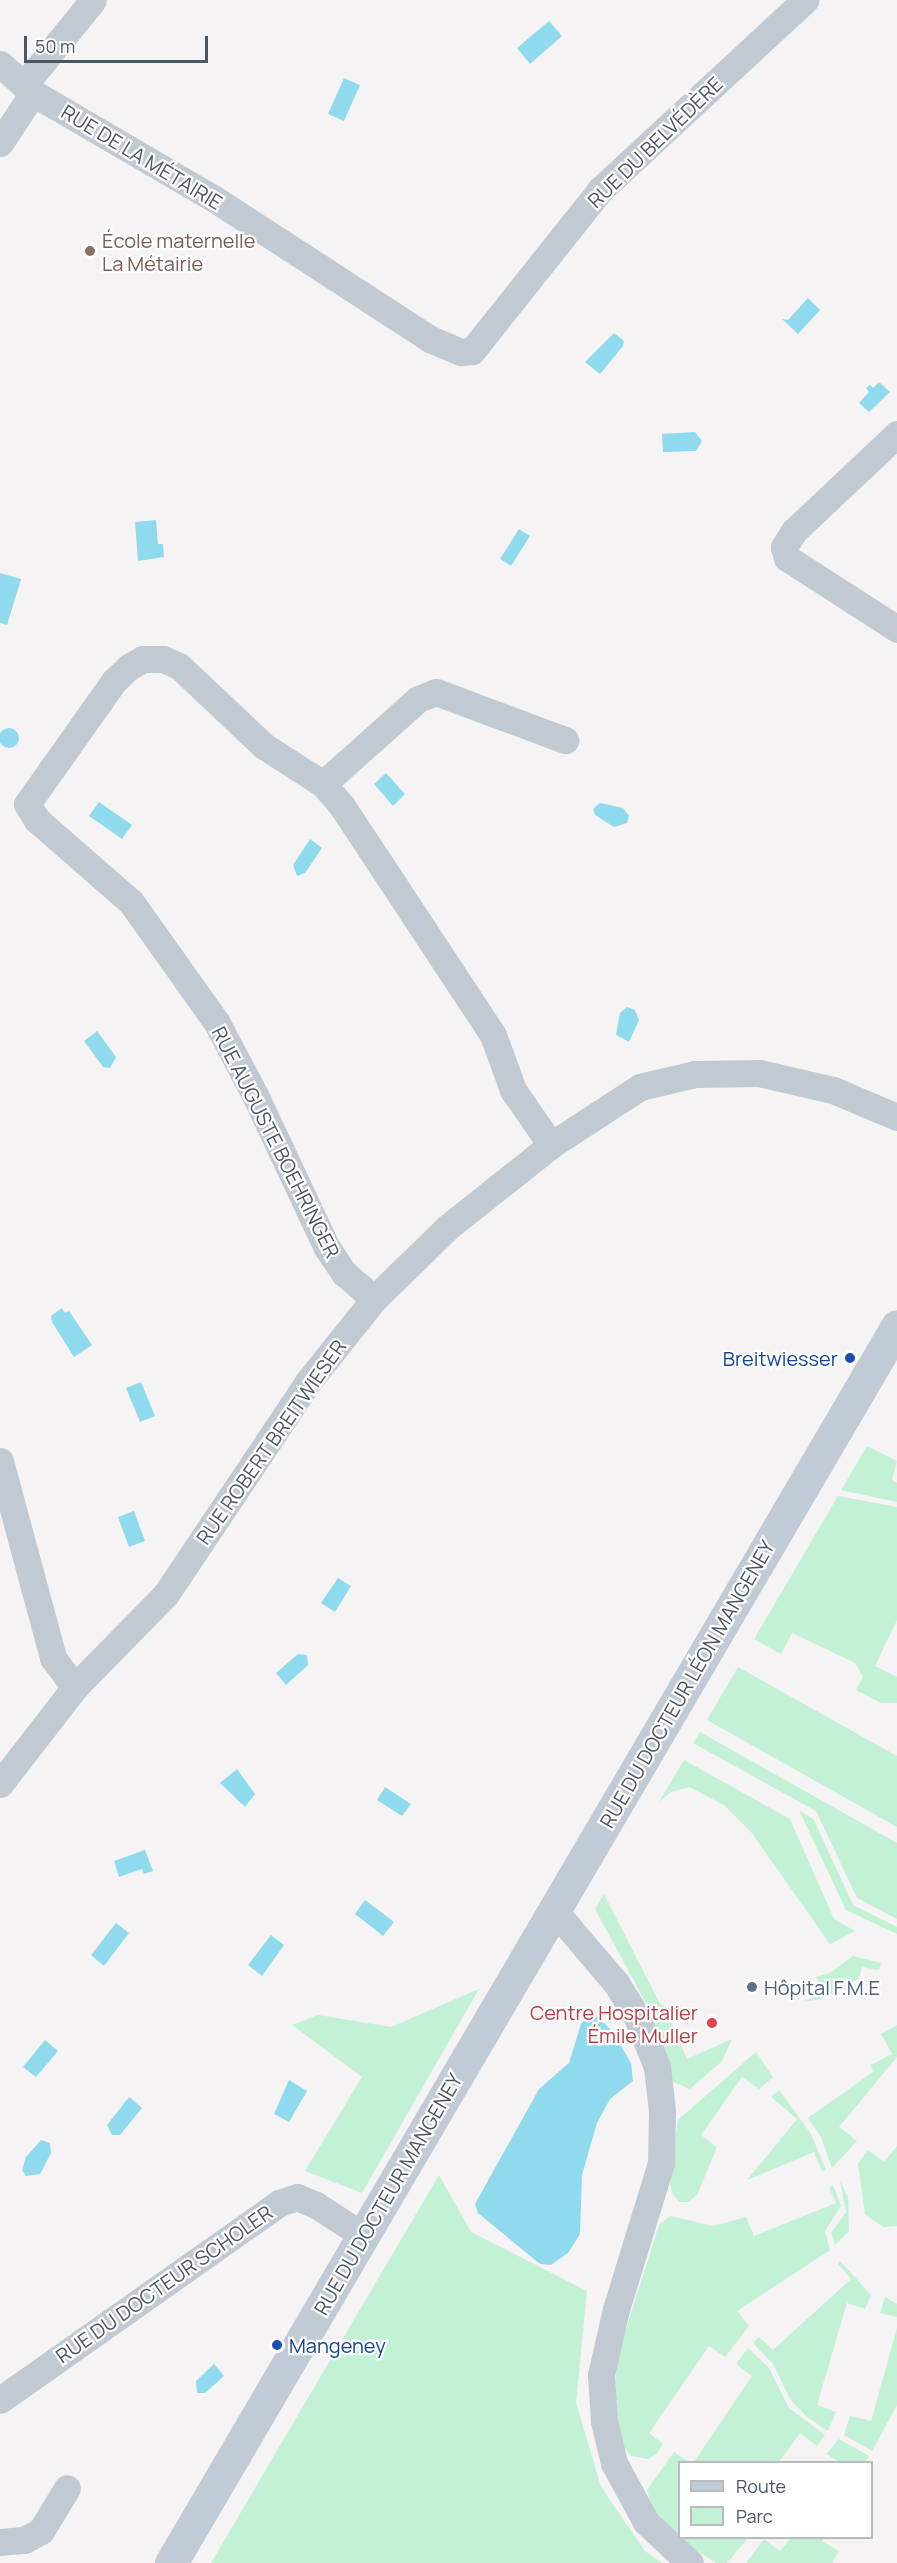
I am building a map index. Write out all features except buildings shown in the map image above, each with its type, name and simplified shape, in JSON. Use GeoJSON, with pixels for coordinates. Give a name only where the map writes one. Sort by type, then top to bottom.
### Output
{"type":"FeatureCollection","features":[{"type":"Feature","properties":{"kind":"street"},"geometry":{"type":"LineString","coordinates":[[0,143],[29,89],[93,0]]}},
{"type":"Feature","properties":{"kind":"street","name":"RUE DU BELVÉDÈRE"},"geometry":{"type":"LineString","coordinates":[[472,351],[600,190],[804,0]]}},
{"type":"Feature","properties":{"kind":"street","name":"RUE DE LA MÉTAIRIE"},"geometry":{"type":"LineString","coordinates":[[0,64],[29,89],[213,198],[430,339],[460,352],[472,351]]}},
{"type":"Feature","properties":{"kind":"street"},"geometry":{"type":"LineString","coordinates":[[897,434],[794,531],[784,547],[787,558],[897,629]]}},
{"type":"Feature","properties":{"kind":"street","name":"RUE AUGUSTE BOEHRINGER"},"geometry":{"type":"LineString","coordinates":[[374,1299],[344,1273],[327,1248],[256,1097],[217,1023],[131,902],[37,820],[27,804],[114,681],[143,659],[163,659],[179,666],[264,746],[323,784],[342,806],[493,1035],[513,1090],[551,1145]]}},
{"type":"Feature","properties":{"kind":"street"},"geometry":{"type":"LineString","coordinates":[[323,784],[418,699],[436,692],[565,740]]}},
{"type":"Feature","properties":{"kind":"street","name":"RUE ROBERT BREITWIESER"},"geometry":{"type":"LineString","coordinates":[[0,1784],[75,1687],[166,1594],[307,1383],[374,1299],[448,1227],[551,1145],[640,1087],[695,1074],[759,1073],[833,1090],[897,1117]]}},
{"type":"Feature","properties":{"kind":"street","name":"RUE DU DOCTEUR LÉON MANGENEY"},"geometry":{"type":"LineString","coordinates":[[477,2042],[897,1326]]}},
{"type":"Feature","properties":{"kind":"street"},"geometry":{"type":"LineString","coordinates":[[0,1461],[53,1658],[75,1687]]}},
{"type":"Feature","properties":{"kind":"street"},"geometry":{"type":"LineString","coordinates":[[554,1910],[616,1983],[636,2014],[657,2067],[662,2111],[661,2163],[614,2320],[602,2375],[604,2421],[614,2463],[646,2522],[690,2563]]}},
{"type":"Feature","properties":{"kind":"street","name":"RUE DU DOCTEUR MANGENEY"},"geometry":{"type":"LineString","coordinates":[[171,2563],[477,2042]]}},
{"type":"Feature","properties":{"kind":"street","name":"RUE DU DOCTEUR SCHOLER"},"geometry":{"type":"LineString","coordinates":[[0,2400],[279,2203],[297,2198],[316,2205],[364,2236]]}},
{"type":"Feature","properties":{"kind":"street"},"geometry":{"type":"LineString","coordinates":[[0,2542],[24,2540],[41,2531],[68,2488]]}},
{"type":"Feature","properties":{"kind":"green space"},"geometry":{"type":"Polygon","coordinates":[[[867,1446],[897,1461],[892,1480],[897,1483],[897,1502],[841,1490],[867,1446]]]}},
{"type":"Feature","properties":{"kind":"green space"},"geometry":{"type":"Polygon","coordinates":[[[838,1496],[897,1507],[897,1620],[875,1666],[897,1677],[897,1703],[881,1703],[856,1690],[863,1677],[855,1663],[792,1633],[781,1654],[754,1639],[838,1496]]]}},
{"type":"Feature","properties":{"kind":"green space"},"geometry":{"type":"Polygon","coordinates":[[[738,1667],[897,1756],[897,1827],[707,1720],[738,1667]]]}},
{"type":"Feature","properties":{"kind":"green space"},"geometry":{"type":"Polygon","coordinates":[[[700,1732],[897,1843],[897,1919],[857,1898],[816,1811],[693,1743],[700,1732]]]}},
{"type":"Feature","properties":{"kind":"green space"},"geometry":{"type":"Polygon","coordinates":[[[684,1760],[790,1819],[834,1919],[855,1931],[830,1944],[751,1832],[724,1805],[689,1787],[671,1792],[659,1802],[684,1760]]]}},
{"type":"Feature","properties":{"kind":"green space"},"geometry":{"type":"Polygon","coordinates":[[[799,1810],[814,1820],[853,1905],[897,1927],[897,1934],[846,1910],[799,1810]]]}},
{"type":"Feature","properties":{"kind":"green space"},"geometry":{"type":"Polygon","coordinates":[[[604,1894],[659,2002],[665,2007],[687,2059],[732,2039],[722,2061],[690,2089],[673,2082],[647,2005],[595,1909],[604,1894]]]}},
{"type":"Feature","properties":{"kind":"green space"},"geometry":{"type":"Polygon","coordinates":[[[853,1956],[881,1963],[879,1970],[862,1967],[859,1978],[822,1999],[803,2002],[823,1992],[816,1977],[830,1973],[853,1956]]]}},
{"type":"Feature","properties":{"kind":"green space"},"geometry":{"type":"Polygon","coordinates":[[[479,1989],[362,2193],[305,2171],[362,2077],[292,2025],[318,2015],[391,2027],[479,1989]]]}},
{"type":"Feature","properties":{"kind":"green space"},"geometry":{"type":"Polygon","coordinates":[[[897,2025],[897,2057],[839,2127],[857,2141],[832,2168],[821,2137],[808,2118],[873,2072],[871,2065],[892,2054],[881,2034],[897,2025]]]}},
{"type":"Feature","properties":{"kind":"green space"},"geometry":{"type":"Polygon","coordinates":[[[756,2052],[773,2077],[759,2089],[742,2077],[701,2135],[717,2147],[697,2195],[688,2202],[680,2202],[673,2195],[670,2183],[678,2120],[756,2052]]]}},
{"type":"Feature","properties":{"kind":"green space"},"geometry":{"type":"Polygon","coordinates":[[[779,2090],[811,2134],[826,2170],[822,2171],[814,2152],[747,2180],[797,2119],[771,2097],[779,2090]]]}},
{"type":"Feature","properties":{"kind":"green space"},"geometry":{"type":"Polygon","coordinates":[[[897,2146],[897,2226],[883,2227],[865,2214],[858,2164],[868,2150],[884,2162],[897,2146]]]}},
{"type":"Feature","properties":{"kind":"green space"},"geometry":{"type":"Polygon","coordinates":[[[439,2175],[471,2232],[587,2291],[576,2403],[601,2487],[645,2551],[662,2563],[211,2563],[439,2175]]]}},
{"type":"Feature","properties":{"kind":"green space"},"geometry":{"type":"Polygon","coordinates":[[[840,2181],[848,2197],[849,2231],[835,2245],[831,2233],[846,2212],[840,2181]]]}},
{"type":"Feature","properties":{"kind":"green space"},"geometry":{"type":"Polygon","coordinates":[[[833,2185],[841,2206],[825,2231],[830,2250],[737,2311],[749,2326],[725,2357],[709,2346],[649,2433],[663,2444],[657,2454],[648,2459],[631,2456],[623,2446],[615,2407],[616,2373],[622,2342],[659,2225],[670,2216],[713,2226],[746,2217],[754,2236],[836,2203],[829,2188],[833,2185]]]}},
{"type":"Feature","properties":{"kind":"green space"},"geometry":{"type":"Polygon","coordinates":[[[840,2261],[871,2295],[865,2309],[847,2303],[817,2405],[836,2412],[828,2431],[807,2417],[790,2399],[773,2364],[753,2343],[759,2337],[773,2350],[851,2279],[838,2264],[840,2261]]]}},
{"type":"Feature","properties":{"kind":"green space"},"geometry":{"type":"Polygon","coordinates":[[[885,2297],[897,2304],[897,2317],[880,2313],[885,2297]]]}},
{"type":"Feature","properties":{"kind":"green space"},"geometry":{"type":"Polygon","coordinates":[[[897,2328],[897,2405],[872,2451],[844,2435],[850,2416],[871,2421],[897,2328]]]}},
{"type":"Feature","properties":{"kind":"green space"},"geometry":{"type":"Polygon","coordinates":[[[748,2348],[769,2368],[789,2408],[825,2435],[817,2446],[800,2433],[780,2461],[695,2461],[752,2376],[736,2364],[748,2348]]]}},
{"type":"Feature","properties":{"kind":"green space"},"geometry":{"type":"Polygon","coordinates":[[[839,2439],[869,2456],[866,2461],[837,2461],[826,2454],[839,2439]]]}},
{"type":"Feature","properties":{"kind":"green space"},"geometry":{"type":"Polygon","coordinates":[[[674,2452],[688,2461],[678,2461],[678,2537],[653,2510],[647,2490],[674,2452]]]}},
{"type":"Feature","properties":{"kind":"green space"},"geometry":{"type":"Polygon","coordinates":[[[680,2539],[747,2539],[727,2563],[716,2563],[680,2539]]]}},
{"type":"Feature","properties":{"kind":"green space"},"geometry":{"type":"Polygon","coordinates":[[[764,2539],[780,2551],[790,2539],[823,2539],[822,2541],[839,2551],[832,2563],[746,2563],[764,2539]]]}},
{"type":"Feature","properties":{"kind":"water"},"geometry":{"type":"Polygon","coordinates":[[[549,21],[562,36],[530,64],[517,48],[549,21]]]}},
{"type":"Feature","properties":{"kind":"water"},"geometry":{"type":"Polygon","coordinates":[[[344,78],[360,85],[344,121],[328,114],[344,78]]]}},
{"type":"Feature","properties":{"kind":"water"},"geometry":{"type":"Polygon","coordinates":[[[808,298],[820,310],[798,334],[782,319],[788,320],[808,298]]]}},
{"type":"Feature","properties":{"kind":"water"},"geometry":{"type":"Polygon","coordinates":[[[614,333],[624,341],[623,346],[600,374],[585,362],[614,333]]]}},
{"type":"Feature","properties":{"kind":"water"},"geometry":{"type":"Polygon","coordinates":[[[879,382],[890,392],[869,412],[859,403],[869,392],[866,388],[870,385],[873,388],[879,382]]]}},
{"type":"Feature","properties":{"kind":"water"},"geometry":{"type":"Polygon","coordinates":[[[695,432],[702,441],[696,451],[663,452],[662,434],[695,432]]]}},
{"type":"Feature","properties":{"kind":"water"},"geometry":{"type":"Polygon","coordinates":[[[156,520],[158,544],[163,544],[164,557],[138,561],[135,522],[156,520]]]}},
{"type":"Feature","properties":{"kind":"water"},"geometry":{"type":"Polygon","coordinates":[[[519,529],[530,536],[511,566],[500,559],[519,529]]]}},
{"type":"Feature","properties":{"kind":"water"},"geometry":{"type":"Polygon","coordinates":[[[0,573],[21,579],[7,625],[0,623],[0,573]]]}},
{"type":"Feature","properties":{"kind":"water"},"geometry":{"type":"Polygon","coordinates":[[[9,728],[16,731],[19,738],[16,745],[9,748],[2,745],[-1,738],[2,731],[9,728]]]}},
{"type":"Feature","properties":{"kind":"water"},"geometry":{"type":"Polygon","coordinates":[[[386,773],[405,794],[393,806],[374,784],[386,773]]]}},
{"type":"Feature","properties":{"kind":"water"},"geometry":{"type":"Polygon","coordinates":[[[99,802],[132,825],[122,839],[89,816],[99,802]]]}},
{"type":"Feature","properties":{"kind":"water"},"geometry":{"type":"Polygon","coordinates":[[[600,803],[623,808],[629,816],[627,823],[614,827],[595,815],[593,809],[600,803]]]}},
{"type":"Feature","properties":{"kind":"water"},"geometry":{"type":"Polygon","coordinates":[[[310,839],[322,848],[305,873],[297,876],[293,865],[310,839]]]}},
{"type":"Feature","properties":{"kind":"water"},"geometry":{"type":"Polygon","coordinates":[[[627,1007],[635,1010],[639,1020],[629,1042],[616,1035],[620,1013],[627,1007]]]}},
{"type":"Feature","properties":{"kind":"water"},"geometry":{"type":"Polygon","coordinates":[[[97,1031],[116,1057],[110,1068],[103,1067],[84,1041],[97,1031]]]}},
{"type":"Feature","properties":{"kind":"water"},"geometry":{"type":"Polygon","coordinates":[[[62,1308],[65,1313],[69,1311],[92,1345],[74,1357],[52,1322],[51,1316],[62,1308]]]}},
{"type":"Feature","properties":{"kind":"water"},"geometry":{"type":"Polygon","coordinates":[[[141,1382],[155,1416],[140,1422],[126,1388],[141,1382]]]}},
{"type":"Feature","properties":{"kind":"water"},"geometry":{"type":"Polygon","coordinates":[[[134,1511],[145,1541],[129,1547],[118,1517],[134,1511]]]}},
{"type":"Feature","properties":{"kind":"water"},"geometry":{"type":"Polygon","coordinates":[[[338,1578],[351,1586],[335,1612],[321,1603],[338,1578]]]}},
{"type":"Feature","properties":{"kind":"water"},"geometry":{"type":"Polygon","coordinates":[[[298,1654],[307,1655],[308,1665],[286,1685],[276,1673],[298,1654]]]}},
{"type":"Feature","properties":{"kind":"water"},"geometry":{"type":"Polygon","coordinates":[[[237,1769],[255,1794],[245,1807],[220,1783],[237,1769]]]}},
{"type":"Feature","properties":{"kind":"water"},"geometry":{"type":"Polygon","coordinates":[[[385,1787],[411,1804],[402,1816],[377,1800],[385,1787]]]}},
{"type":"Feature","properties":{"kind":"water"},"geometry":{"type":"Polygon","coordinates":[[[145,1850],[153,1871],[144,1874],[142,1869],[119,1877],[114,1861],[145,1850]]]}},
{"type":"Feature","properties":{"kind":"water"},"geometry":{"type":"Polygon","coordinates":[[[365,1900],[394,1922],[383,1936],[355,1914],[365,1900]]]}},
{"type":"Feature","properties":{"kind":"water"},"geometry":{"type":"Polygon","coordinates":[[[116,1923],[129,1933],[104,1966],[91,1955],[116,1923]]]}},
{"type":"Feature","properties":{"kind":"water"},"geometry":{"type":"Polygon","coordinates":[[[271,1935],[284,1945],[262,1976],[248,1965],[271,1935]]]}},
{"type":"Feature","properties":{"kind":"water"},"geometry":{"type":"Polygon","coordinates":[[[592,2011],[613,2032],[631,2063],[633,2081],[610,2099],[597,2123],[582,2175],[580,2234],[568,2253],[551,2265],[540,2264],[478,2213],[475,2204],[539,2089],[569,2063],[581,2024],[592,2011]]]}},
{"type":"Feature","properties":{"kind":"water"},"geometry":{"type":"Polygon","coordinates":[[[45,2040],[58,2051],[36,2077],[23,2067],[45,2040]]]}},
{"type":"Feature","properties":{"kind":"water"},"geometry":{"type":"Polygon","coordinates":[[[289,2080],[307,2091],[289,2122],[274,2114],[289,2080]]]}},
{"type":"Feature","properties":{"kind":"water"},"geometry":{"type":"Polygon","coordinates":[[[129,2097],[142,2108],[120,2135],[112,2135],[107,2125],[129,2097]]]}},
{"type":"Feature","properties":{"kind":"water"},"geometry":{"type":"Polygon","coordinates":[[[41,2140],[50,2143],[51,2153],[40,2174],[26,2176],[22,2170],[26,2157],[41,2140]]]}},
{"type":"Feature","properties":{"kind":"water"},"geometry":{"type":"Polygon","coordinates":[[[214,2364],[224,2376],[205,2393],[197,2393],[196,2381],[214,2364]]]}},
{"type":"Feature","properties":{"kind":"place","name":"École maternelle La Métairie"},"geometry":{"type":"Point","coordinates":[90,251]}},
{"type":"Feature","properties":{"kind":"place","name":"Breitwiesser"},"geometry":{"type":"Point","coordinates":[850,1358]}},
{"type":"Feature","properties":{"kind":"place","name":"Hôpital F.M.E"},"geometry":{"type":"Point","coordinates":[752,1987]}},
{"type":"Feature","properties":{"kind":"place","name":"Centre Hospitalier Émile Muller"},"geometry":{"type":"Point","coordinates":[712,2023]}},
{"type":"Feature","properties":{"kind":"place","name":"Mangeney"},"geometry":{"type":"Point","coordinates":[277,2345]}}]}
